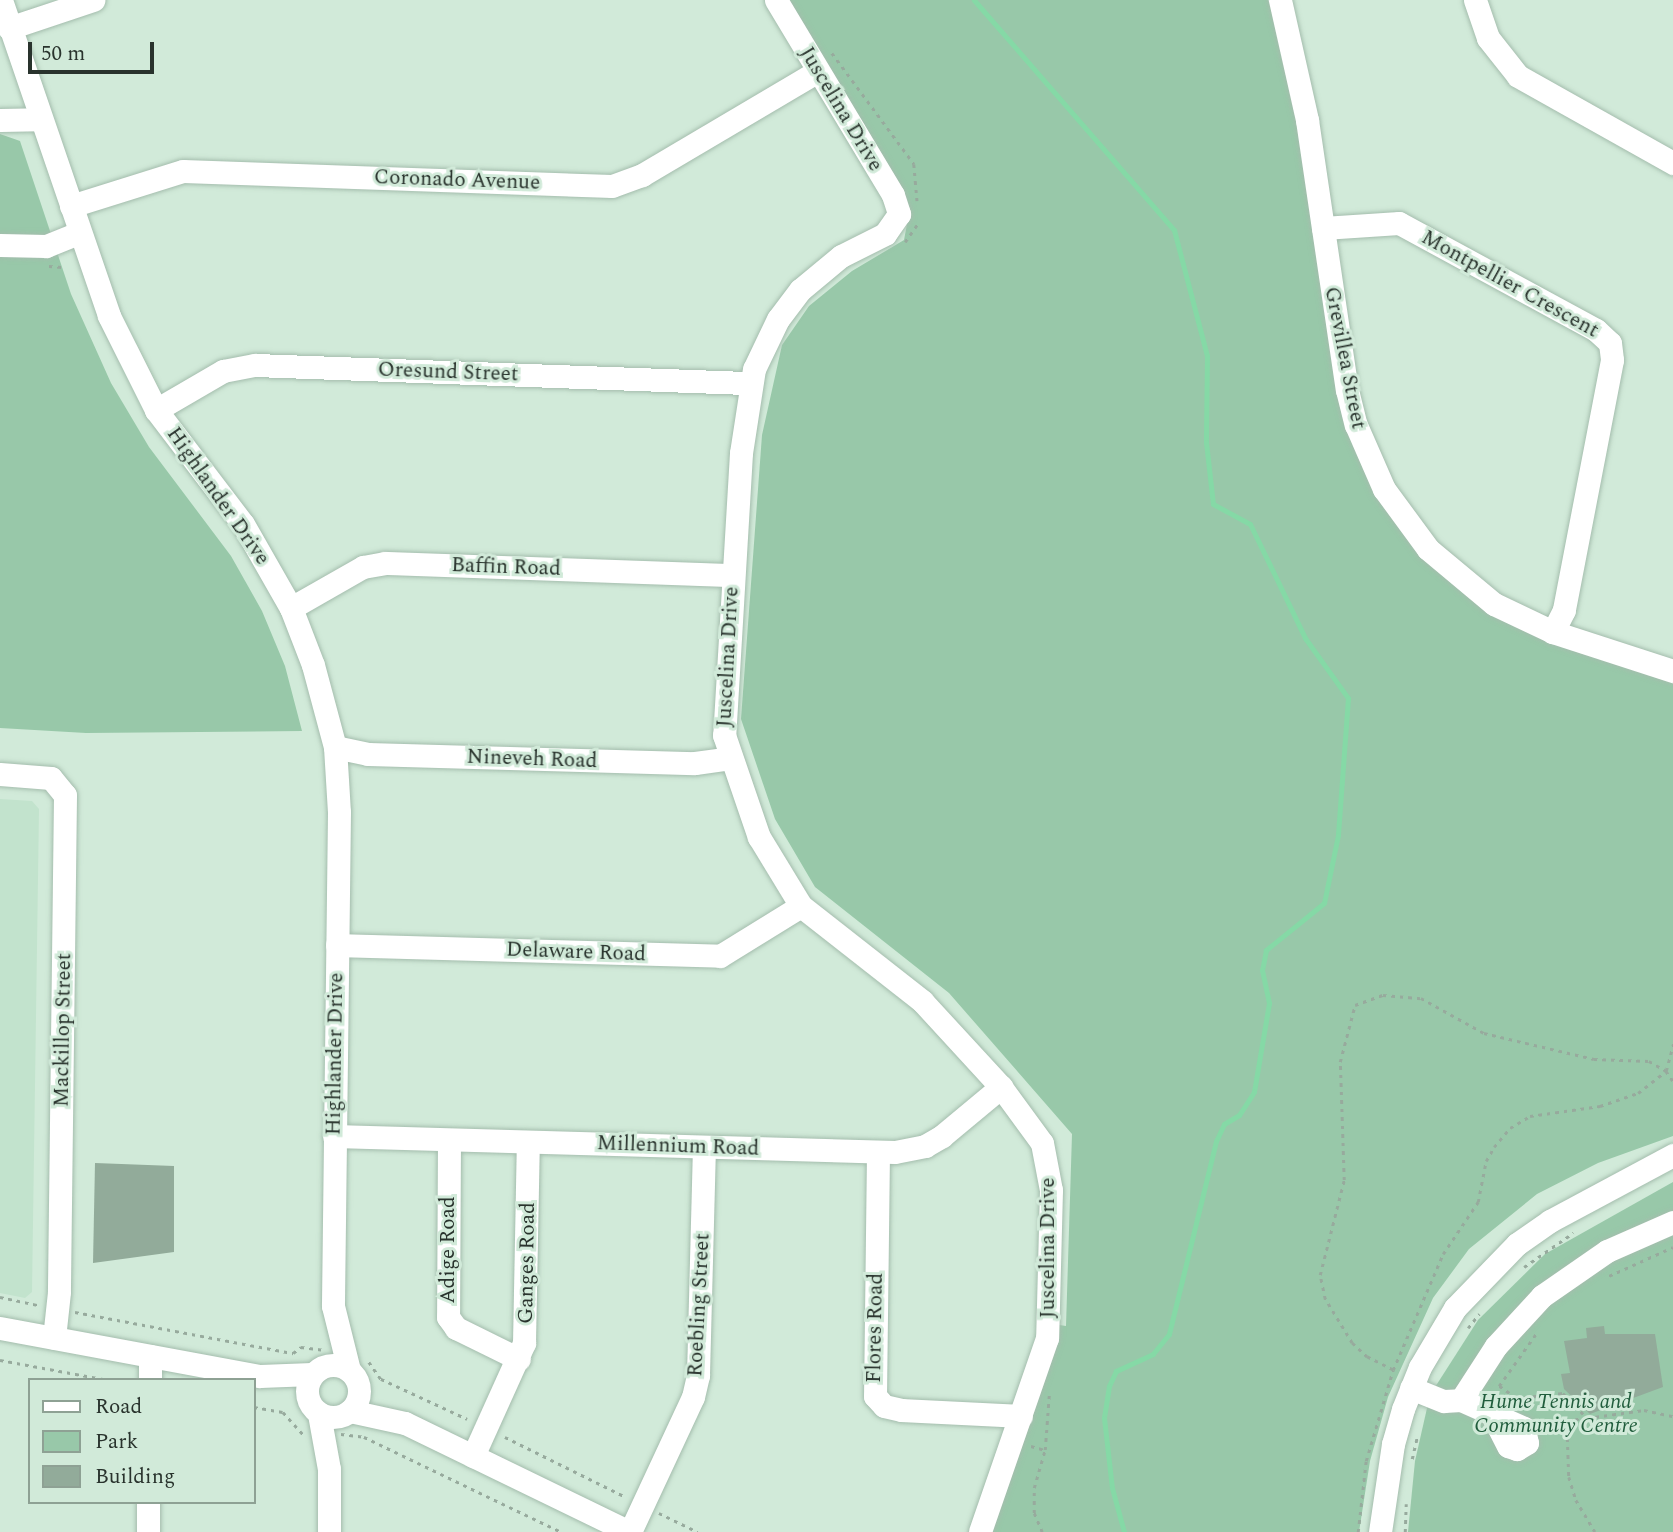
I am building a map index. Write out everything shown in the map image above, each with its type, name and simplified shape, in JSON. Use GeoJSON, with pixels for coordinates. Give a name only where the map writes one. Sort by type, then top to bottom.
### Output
{"type":"FeatureCollection","features":[{"type":"Feature","properties":{"kind":"street","name":"Highlander Drive"},"geometry":{"type":"LineString","coordinates":[[1,0],[39,119],[109,316],[156,410],[243,524],[291,608],[313,665],[335,747],[337,945],[334,1367]]}},
{"type":"Feature","properties":{"kind":"street"},"geometry":{"type":"LineString","coordinates":[[9,28],[93,0]]}},
{"type":"Feature","properties":{"kind":"street","name":"Juscelina Drive"},"geometry":{"type":"LineString","coordinates":[[776,0],[893,195],[900,214],[886,234],[841,256],[800,290],[769,337],[750,383],[723,703],[729,758],[758,837],[801,905],[922,1001],[1001,1087],[1042,1143],[1051,1190],[1047,1338],[980,1532]]}},
{"type":"Feature","properties":{"kind":"street","name":"Grevillea Street"},"geometry":{"type":"LineString","coordinates":[[1280,0],[1307,120],[1347,390],[1356,425],[1384,489],[1428,549],[1462,581],[1494,604],[1553,632],[1673,671]]}},
{"type":"Feature","properties":{"kind":"street"},"geometry":{"type":"LineString","coordinates":[[1475,0],[1488,38],[1518,76],[1673,163]]}},
{"type":"Feature","properties":{"kind":"street","name":"Coronado Avenue"},"geometry":{"type":"LineString","coordinates":[[71,206],[156,176],[183,171],[612,186],[642,175],[818,71]]}},
{"type":"Feature","properties":{"kind":"street"},"geometry":{"type":"LineString","coordinates":[[0,120],[39,119]]}},
{"type":"Feature","properties":{"kind":"street","name":"Montpellier Crescent"},"geometry":{"type":"LineString","coordinates":[[1323,228],[1399,223],[1596,330],[1610,343],[1612,359],[1569,584],[1553,632]]}},
{"type":"Feature","properties":{"kind":"street"},"geometry":{"type":"LineString","coordinates":[[0,245],[46,246],[79,233]]}},
{"type":"Feature","properties":{"kind":"street","name":"Oresund Street"},"geometry":{"type":"LineString","coordinates":[[156,410],[223,371],[254,365],[750,383]]}},
{"type":"Feature","properties":{"kind":"street","name":"Baffin Road"},"geometry":{"type":"LineString","coordinates":[[291,608],[363,567],[385,563],[732,575]]}},
{"type":"Feature","properties":{"kind":"street","name":"Nineveh Road"},"geometry":{"type":"LineString","coordinates":[[335,747],[368,754],[695,763],[729,758]]}},
{"type":"Feature","properties":{"kind":"street","name":"Mackillop Street"},"geometry":{"type":"LineString","coordinates":[[0,774],[51,778],[65,795],[59,1308],[54,1338]]}},
{"type":"Feature","properties":{"kind":"street","name":"Delaware Road"},"geometry":{"type":"LineString","coordinates":[[337,945],[720,956],[801,905]]}},
{"type":"Feature","properties":{"kind":"street","name":"Millennium Road"},"geometry":{"type":"LineString","coordinates":[[334,1136],[878,1152],[925,1146],[1001,1087]]}},
{"type":"Feature","properties":{"kind":"street","name":"Adige Road"},"geometry":{"type":"LineString","coordinates":[[449,1140],[448,1317],[456,1328],[519,1359]]}},
{"type":"Feature","properties":{"kind":"street","name":"Ganges Road"},"geometry":{"type":"LineString","coordinates":[[473,1457],[519,1359],[527,1327],[528,1142]]}},
{"type":"Feature","properties":{"kind":"street","name":"Roebling Street"},"geometry":{"type":"LineString","coordinates":[[630,1532],[698,1375],[704,1147]]}},
{"type":"Feature","properties":{"kind":"street","name":"Flores Road"},"geometry":{"type":"LineString","coordinates":[[878,1152],[875,1396],[884,1406],[902,1410],[1021,1416]]}},
{"type":"Feature","properties":{"kind":"street"},"geometry":{"type":"LineString","coordinates":[[1380,1532],[1392,1444],[1411,1388],[1455,1308],[1508,1252],[1550,1221],[1673,1155]]}},
{"type":"Feature","properties":{"kind":"street"},"geometry":{"type":"LineString","coordinates":[[1461,1400],[1496,1346],[1542,1296],[1607,1251],[1673,1222]]}},
{"type":"Feature","properties":{"kind":"street"},"geometry":{"type":"LineString","coordinates":[[0,1328],[260,1376],[334,1367],[405,1423],[630,1532]]}},
{"type":"Feature","properties":{"kind":"street"},"geometry":{"type":"LineString","coordinates":[[150,1356],[150,1378]]}},
{"type":"Feature","properties":{"kind":"street"},"geometry":{"type":"LineString","coordinates":[[331,1419],[306,1388],[334,1367]]}},
{"type":"Feature","properties":{"kind":"street"},"geometry":{"type":"LineString","coordinates":[[328,1532],[334,1367]]}},
{"type":"Feature","properties":{"kind":"street"},"geometry":{"type":"LineString","coordinates":[[260,1376],[331,1419],[405,1423]]}},
{"type":"Feature","properties":{"kind":"street"},"geometry":{"type":"LineString","coordinates":[[1411,1388],[1444,1401],[1461,1400],[1493,1416]]}},
{"type":"Feature","properties":{"kind":"street"},"geometry":{"type":"LineString","coordinates":[[148,1504],[148,1532]]}},
{"type":"Feature","properties":{"kind":"path"},"geometry":{"type":"LineString","coordinates":[[828,47],[914,164],[917,224],[899,245]]}},
{"type":"Feature","properties":{"kind":"path"},"geometry":{"type":"LineString","coordinates":[[1673,1044],[1666,1071],[1638,1093],[1600,1106],[1530,1116],[1510,1128],[1486,1161],[1478,1202],[1443,1254],[1393,1370],[1367,1357],[1352,1343],[1325,1299],[1320,1275],[1344,1180],[1340,1062],[1355,1005],[1383,995],[1421,998],[1502,1039],[1594,1059],[1635,1059],[1666,1071],[1673,1082]]}},
{"type":"Feature","properties":{"kind":"path"},"geometry":{"type":"LineString","coordinates":[[1603,1279],[1673,1247]]}},
{"type":"Feature","properties":{"kind":"path"},"geometry":{"type":"LineString","coordinates":[[0,1297],[293,1353],[301,1347],[334,1367],[363,1354],[382,1379],[698,1532]]}},
{"type":"Feature","properties":{"kind":"path"},"geometry":{"type":"LineString","coordinates":[[1516,1398],[1499,1386],[1537,1332]]}},
{"type":"Feature","properties":{"kind":"path"},"geometry":{"type":"LineString","coordinates":[[0,1360],[97,1378]]}},
{"type":"Feature","properties":{"kind":"path"},"geometry":{"type":"LineString","coordinates":[[1042,1532],[1034,1513],[1034,1488],[1045,1450],[1049,1385]]}},
{"type":"Feature","properties":{"kind":"path"},"geometry":{"type":"LineString","coordinates":[[1493,1416],[1516,1398],[1563,1393],[1587,1418]]}},
{"type":"Feature","properties":{"kind":"path"},"geometry":{"type":"LineString","coordinates":[[256,1407],[283,1412],[300,1434],[331,1419],[561,1532]]}},
{"type":"Feature","properties":{"kind":"path"},"geometry":{"type":"LineString","coordinates":[[1595,1532],[1569,1477],[1567,1421],[1644,1410],[1673,1416]]}},
{"type":"Feature","properties":{"kind":"shaded area"},"geometry":{"type":"Polygon","coordinates":[[[0,799],[32,801],[39,809],[32,1292],[25,1298],[0,1293],[0,799]]]}},
{"type":"Feature","properties":{"kind":"green space"},"geometry":{"type":"Polygon","coordinates":[[[783,0],[1277,0],[1352,432],[1455,582],[1673,679],[1673,1136],[1598,1163],[1537,1194],[1469,1249],[1433,1298],[1388,1397],[1370,1461],[1359,1532],[992,1532],[1048,1372],[1059,1325],[1066,1326],[1072,1134],[949,993],[815,887],[775,819],[741,719],[762,435],[782,345],[809,306],[852,271],[904,240],[910,208],[783,0]]]}},
{"type":"Feature","properties":{"kind":"green space"},"geometry":{"type":"Polygon","coordinates":[[[0,134],[20,141],[71,294],[111,383],[149,447],[231,556],[262,611],[285,666],[302,731],[86,733],[0,728],[0,134]]]}},
{"type":"Feature","properties":{"kind":"green space","name":"Hume Tennis and Community Centre"},"geometry":{"type":"Polygon","coordinates":[[[1673,1182],[1673,1532],[1408,1532],[1415,1461],[1430,1395],[1478,1320],[1545,1254],[1673,1182]]]}},
{"type":"Feature","properties":{"kind":"building"},"geometry":{"type":"Polygon","coordinates":[[[95,1163],[174,1166],[174,1252],[93,1263],[95,1163]]]}},
{"type":"Feature","properties":{"kind":"building","name":"Hume Tennis and Community Centre"},"geometry":{"type":"Polygon","coordinates":[[[1604,1326],[1605,1334],[1655,1334],[1663,1387],[1590,1414],[1564,1389],[1561,1374],[1570,1373],[1564,1341],[1587,1338],[1586,1328],[1604,1326]]]}},
{"type":"Feature","properties":{"kind":"waterway"},"geometry":{"type":"LineString","coordinates":[[974,0],[1174,230],[1207,356],[1206,442],[1213,504],[1250,524],[1305,638],[1348,698],[1338,835],[1324,903],[1266,950],[1262,970],[1269,1003],[1254,1092],[1239,1115],[1224,1124],[1216,1141],[1169,1334],[1153,1354],[1116,1371],[1109,1386],[1104,1418],[1112,1488],[1124,1532]]}}]}
